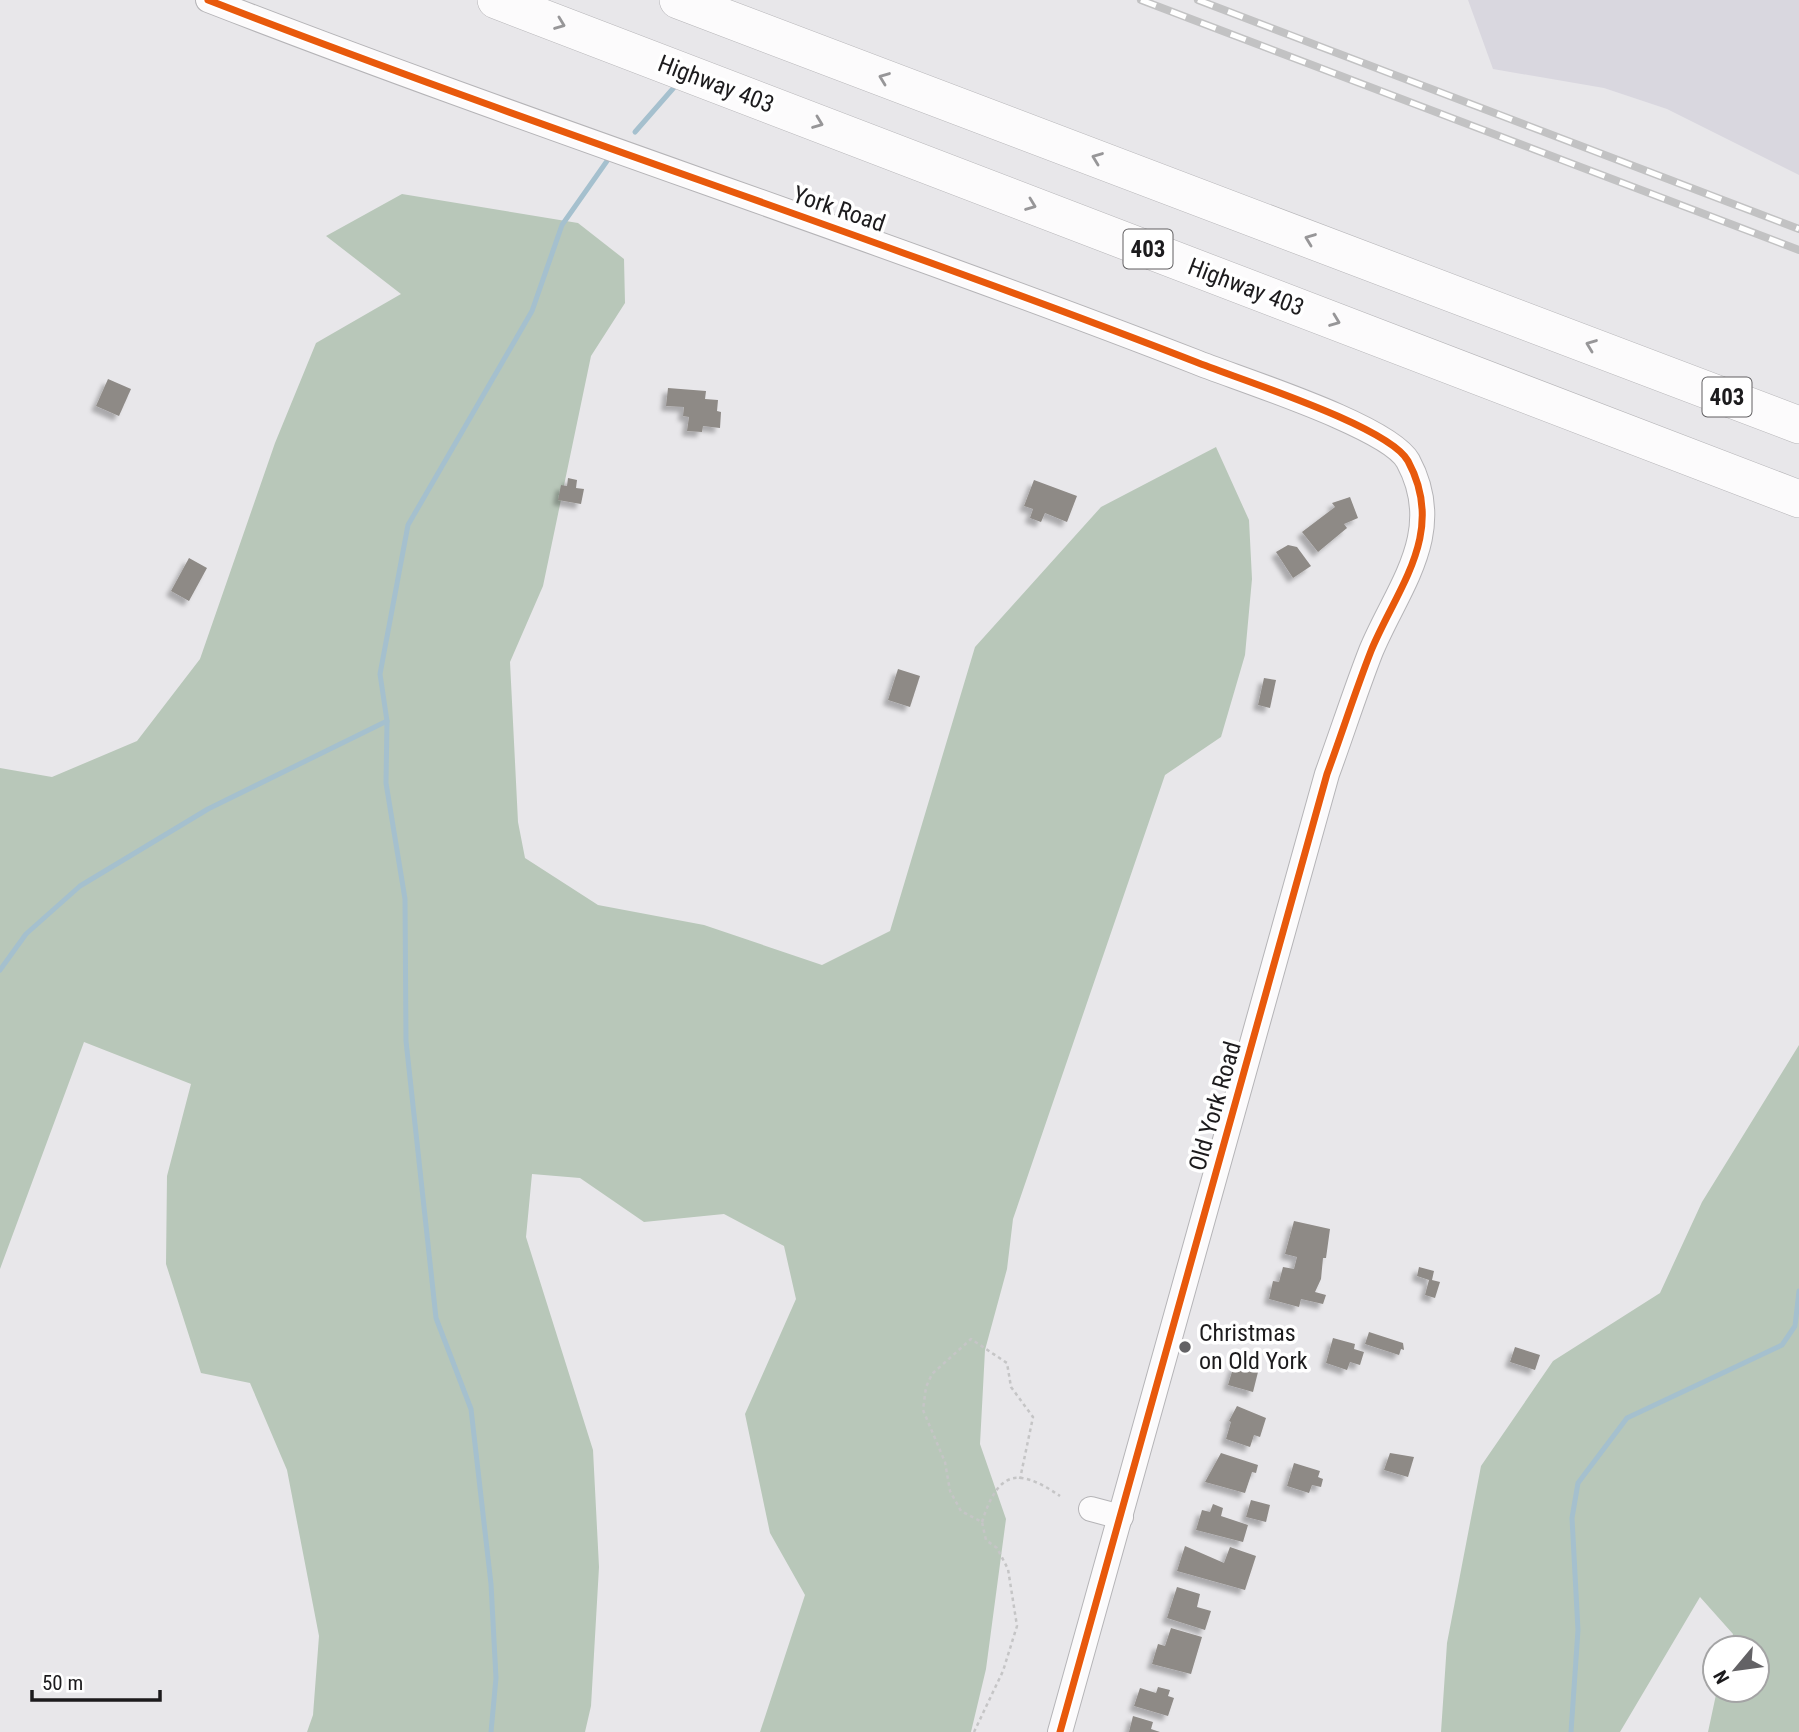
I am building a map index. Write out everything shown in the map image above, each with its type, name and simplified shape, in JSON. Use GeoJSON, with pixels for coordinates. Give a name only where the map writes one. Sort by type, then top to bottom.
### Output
{"type":"FeatureCollection","features":[{"type":"Feature","properties":{"kind":"highway","name":"Highway 403"},"geometry":{"type":"LineString","coordinates":[[496,0],[1799,499]]}},
{"type":"Feature","properties":{"kind":"highway","name":"403"},"geometry":{"type":"LineString","coordinates":[[678,0],[1799,425]]}},
{"type":"Feature","properties":{"kind":"street","name":"York Road"},"geometry":{"type":"LineString","coordinates":[[208,0],[600,145],[884,245],[1369,430],[1406,457],[1423,498]]}},
{"type":"Feature","properties":{"kind":"street","name":"Old York Road"},"geometry":{"type":"LineString","coordinates":[[1060,1732],[1327,774],[1372,648],[1409,575],[1420,540],[1423,498]]}},
{"type":"Feature","properties":{"kind":"street"},"geometry":{"type":"LineString","coordinates":[[1091,1509],[1121,1517]]}},
{"type":"Feature","properties":{"kind":"path"},"geometry":{"type":"LineString","coordinates":[[982,1522],[961,1511],[950,1491],[945,1462],[923,1410],[926,1387],[932,1374],[971,1339],[1007,1363],[1011,1387],[1033,1418],[1020,1479]]}},
{"type":"Feature","properties":{"kind":"path"},"geometry":{"type":"LineString","coordinates":[[974,1732],[1003,1671],[1017,1626],[1008,1569],[997,1548],[986,1541],[982,1522],[991,1495],[1006,1480],[1020,1479],[1039,1482],[1060,1496]]}},
{"type":"Feature","properties":{"kind":"shaded area"},"geometry":{"type":"Polygon","coordinates":[[[1468,0],[1799,0],[1799,175],[1667,109],[1604,88],[1493,69],[1468,0]]]}},
{"type":"Feature","properties":{"kind":"green space"},"geometry":{"type":"Polygon","coordinates":[[[402,194],[578,223],[624,259],[625,303],[591,356],[543,586],[510,662],[518,822],[525,858],[598,905],[704,925],[822,965],[890,931],[975,647],[1101,507],[1216,447],[1249,520],[1252,579],[1245,655],[1221,737],[1165,775],[1013,1219],[1007,1269],[985,1350],[980,1444],[1006,1519],[986,1669],[971,1732],[760,1732],[805,1595],[770,1533],[745,1414],[796,1299],[784,1246],[724,1214],[644,1222],[580,1178],[532,1174],[526,1237],[593,1450],[599,1567],[591,1706],[585,1732],[307,1732],[313,1715],[319,1636],[287,1470],[250,1383],[201,1373],[166,1264],[167,1176],[191,1084],[84,1042],[0,1269],[0,768],[52,777],[137,741],[200,659],[275,443],[316,343],[401,294],[326,236],[402,194]]]}},
{"type":"Feature","properties":{"kind":"green space"},"geometry":{"type":"Polygon","coordinates":[[[1799,1045],[1799,1732],[1708,1732],[1714,1704],[1771,1704],[1771,1634],[1733,1634],[1700,1597],[1620,1732],[1441,1732],[1447,1643],[1481,1466],[1553,1361],[1660,1293],[1702,1202],[1799,1045]]]}},
{"type":"Feature","properties":{"kind":"building"},"geometry":{"type":"Polygon","coordinates":[[[108,379],[131,389],[119,416],[96,406],[108,379]]]}},
{"type":"Feature","properties":{"kind":"building"},"geometry":{"type":"Polygon","coordinates":[[[668,388],[706,391],[705,399],[718,400],[717,411],[721,412],[720,428],[703,426],[702,432],[687,431],[689,417],[683,416],[684,407],[666,406],[668,388]]]}},
{"type":"Feature","properties":{"kind":"building"},"geometry":{"type":"Polygon","coordinates":[[[568,478],[577,480],[576,488],[584,489],[581,504],[558,500],[561,485],[567,486],[568,478]]]}},
{"type":"Feature","properties":{"kind":"building"},"geometry":{"type":"Polygon","coordinates":[[[1034,480],[1077,496],[1067,522],[1045,513],[1041,522],[1030,518],[1033,509],[1024,506],[1034,480]]]}},
{"type":"Feature","properties":{"kind":"building"},"geometry":{"type":"Polygon","coordinates":[[[1350,497],[1358,518],[1344,524],[1347,528],[1318,552],[1302,532],[1335,507],[1332,503],[1350,497]]]}},
{"type":"Feature","properties":{"kind":"building"},"geometry":{"type":"Polygon","coordinates":[[[1288,545],[1297,547],[1311,566],[1293,578],[1276,552],[1288,545]]]}},
{"type":"Feature","properties":{"kind":"building"},"geometry":{"type":"Polygon","coordinates":[[[189,558],[207,568],[189,601],[171,591],[189,558]]]}},
{"type":"Feature","properties":{"kind":"building"},"geometry":{"type":"Polygon","coordinates":[[[898,669],[920,676],[910,707],[888,700],[898,669]]]}},
{"type":"Feature","properties":{"kind":"building"},"geometry":{"type":"Polygon","coordinates":[[[1264,678],[1276,680],[1270,708],[1258,705],[1264,678]]]}},
{"type":"Feature","properties":{"kind":"building"},"geometry":{"type":"Polygon","coordinates":[[[1294,1221],[1330,1229],[1321,1279],[1315,1292],[1326,1295],[1323,1304],[1301,1299],[1299,1307],[1269,1299],[1273,1281],[1279,1282],[1283,1267],[1294,1269],[1297,1257],[1285,1254],[1294,1221]]]}},
{"type":"Feature","properties":{"kind":"building"},"geometry":{"type":"Polygon","coordinates":[[[1419,1267],[1434,1271],[1432,1280],[1440,1282],[1435,1298],[1425,1295],[1429,1280],[1417,1276],[1419,1267]]]}},
{"type":"Feature","properties":{"kind":"building"},"geometry":{"type":"Polygon","coordinates":[[[1369,1332],[1403,1343],[1404,1350],[1401,1349],[1399,1355],[1365,1344],[1369,1332]]]}},
{"type":"Feature","properties":{"kind":"building"},"geometry":{"type":"Polygon","coordinates":[[[1333,1338],[1355,1344],[1354,1349],[1364,1352],[1360,1365],[1350,1362],[1347,1370],[1326,1363],[1333,1338]]]}},
{"type":"Feature","properties":{"kind":"building"},"geometry":{"type":"Polygon","coordinates":[[[1515,1347],[1540,1355],[1535,1370],[1510,1362],[1515,1347]]]}},
{"type":"Feature","properties":{"kind":"building"},"geometry":{"type":"Polygon","coordinates":[[[1234,1365],[1258,1372],[1253,1392],[1228,1385],[1234,1365]]]}},
{"type":"Feature","properties":{"kind":"building"},"geometry":{"type":"Polygon","coordinates":[[[1237,1406],[1266,1418],[1260,1437],[1254,1435],[1250,1447],[1226,1439],[1231,1422],[1229,1421],[1237,1406]]]}},
{"type":"Feature","properties":{"kind":"building"},"geometry":{"type":"Polygon","coordinates":[[[1221,1453],[1258,1465],[1256,1473],[1252,1472],[1245,1493],[1205,1482],[1221,1453]]]}},
{"type":"Feature","properties":{"kind":"building"},"geometry":{"type":"Polygon","coordinates":[[[1390,1453],[1414,1457],[1408,1477],[1384,1470],[1390,1453]]]}},
{"type":"Feature","properties":{"kind":"building"},"geometry":{"type":"Polygon","coordinates":[[[1294,1463],[1320,1471],[1318,1477],[1323,1479],[1321,1487],[1312,1485],[1309,1493],[1287,1486],[1294,1463]]]}},
{"type":"Feature","properties":{"kind":"building"},"geometry":{"type":"Polygon","coordinates":[[[1251,1500],[1270,1505],[1266,1522],[1246,1517],[1251,1500]]]}},
{"type":"Feature","properties":{"kind":"building"},"geometry":{"type":"Polygon","coordinates":[[[1213,1504],[1223,1508],[1221,1516],[1248,1525],[1243,1542],[1196,1530],[1202,1510],[1210,1512],[1213,1504]]]}},
{"type":"Feature","properties":{"kind":"building"},"geometry":{"type":"Polygon","coordinates":[[[1185,1546],[1224,1563],[1230,1547],[1256,1556],[1245,1590],[1177,1571],[1185,1546]]]}},
{"type":"Feature","properties":{"kind":"building"},"geometry":{"type":"Polygon","coordinates":[[[1177,1587],[1200,1594],[1197,1607],[1211,1611],[1205,1630],[1167,1618],[1177,1587]]]}},
{"type":"Feature","properties":{"kind":"building"},"geometry":{"type":"Polygon","coordinates":[[[1171,1628],[1202,1637],[1191,1674],[1152,1664],[1158,1644],[1165,1646],[1171,1628]]]}},
{"type":"Feature","properties":{"kind":"building"},"geometry":{"type":"Polygon","coordinates":[[[1158,1687],[1170,1690],[1168,1696],[1174,1698],[1168,1716],[1134,1706],[1140,1688],[1156,1693],[1158,1687]]]}},
{"type":"Feature","properties":{"kind":"building"},"geometry":{"type":"Polygon","coordinates":[[[1133,1716],[1153,1722],[1151,1729],[1160,1732],[1129,1732],[1133,1716]]]}},
{"type":"Feature","properties":{"kind":"waterway"},"geometry":{"type":"LineString","coordinates":[[635,132],[677,84]]}},
{"type":"Feature","properties":{"kind":"waterway"},"geometry":{"type":"LineString","coordinates":[[491,1732],[496,1678],[491,1584],[471,1409],[436,1318],[406,1041],[405,899],[386,783],[387,721],[380,674],[408,525],[532,311],[562,225],[607,161]]}},
{"type":"Feature","properties":{"kind":"waterway"},"geometry":{"type":"LineString","coordinates":[[0,970],[26,934],[80,886],[208,809],[387,721]]}},
{"type":"Feature","properties":{"kind":"waterway"},"geometry":{"type":"LineString","coordinates":[[1571,1732],[1578,1630],[1572,1518],[1578,1483],[1627,1418],[1782,1345],[1795,1326],[1799,1291]]}},
{"type":"Feature","properties":{"kind":"railway"},"geometry":{"type":"LineString","coordinates":[[1141,0],[1799,250]]}},
{"type":"Feature","properties":{"kind":"railway"},"geometry":{"type":"LineString","coordinates":[[1198,0],[1799,229]]}},
{"type":"Feature","properties":{"kind":"cycle path"},"geometry":{"type":"LineString","coordinates":[[208,0],[454,92],[950,270],[1311,405],[1373,433],[1395,447],[1408,461],[1419,487],[1422,512],[1414,559],[1371,651],[1327,774],[1060,1732]]}},
{"type":"Feature","properties":{"kind":"place","name":"Christmas on Old York"},"geometry":{"type":"Point","coordinates":[1185,1347]}}]}
